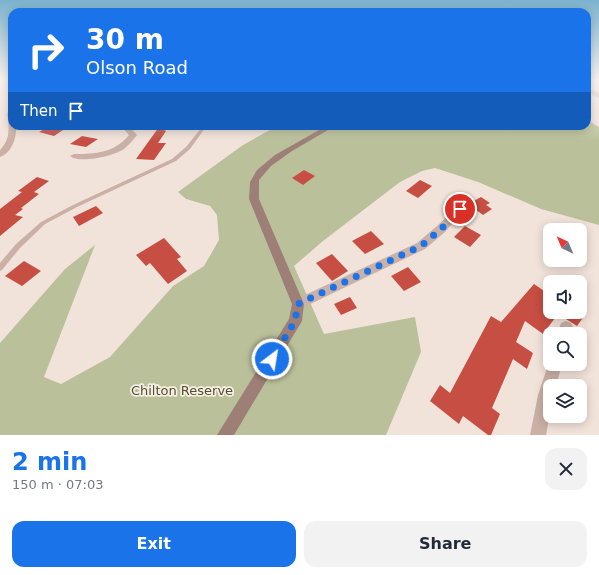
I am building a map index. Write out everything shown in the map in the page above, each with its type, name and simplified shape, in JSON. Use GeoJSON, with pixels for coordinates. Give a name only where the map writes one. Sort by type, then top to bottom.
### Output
{"type":"FeatureCollection","features":[{"type":"Feature","properties":{"kind":"street"},"geometry":{"type":"LineString","coordinates":[[0,155],[10,144],[13,136],[12,130]]}},
{"type":"Feature","properties":{"kind":"street"},"geometry":{"type":"LineString","coordinates":[[74,156],[91,157],[107,154],[119,149],[128,142],[133,135],[129,130]]}},
{"type":"Feature","properties":{"kind":"street"},"geometry":{"type":"LineString","coordinates":[[225,435],[295,321],[298,304],[254,199],[254,182],[263,168],[277,157],[324,130]]}},
{"type":"Feature","properties":{"kind":"street"},"geometry":{"type":"LineString","coordinates":[[298,304],[421,246],[441,229],[460,209]]}},
{"type":"Feature","properties":{"kind":"street"},"geometry":{"type":"LineString","coordinates":[[538,435],[546,395],[553,371]]}},
{"type":"Feature","properties":{"kind":"lane"},"geometry":{"type":"LineString","coordinates":[[0,268],[18,246],[43,223],[174,160],[188,148],[202,130]]}},
{"type":"Feature","properties":{"kind":"green space","name":"Chilton Reserve"},"geometry":{"type":"Polygon","coordinates":[[[591,122],[599,127],[599,225],[541,209],[478,182],[435,168],[422,171],[400,182],[323,241],[294,266],[324,334],[415,317],[421,352],[386,435],[0,435],[0,343],[65,269],[95,245],[44,377],[61,384],[110,357],[173,286],[204,266],[219,240],[217,215],[210,206],[186,199],[178,192],[243,145],[270,130],[591,130],[591,122]]]}},
{"type":"Feature","properties":{"kind":"building"},"geometry":{"type":"Polygon","coordinates":[[[43,130],[63,130],[54,136],[39,132],[43,130]]]}},
{"type":"Feature","properties":{"kind":"building"},"geometry":{"type":"Polygon","coordinates":[[[157,130],[166,131],[158,143],[166,143],[154,160],[136,159],[157,130]]]}},
{"type":"Feature","properties":{"kind":"building"},"geometry":{"type":"Polygon","coordinates":[[[82,136],[98,139],[86,147],[70,144],[82,136]]]}},
{"type":"Feature","properties":{"kind":"building"},"geometry":{"type":"Polygon","coordinates":[[[304,170],[315,176],[303,185],[292,178],[304,170]]]}},
{"type":"Feature","properties":{"kind":"building"},"geometry":{"type":"Polygon","coordinates":[[[37,177],[49,181],[34,192],[39,194],[21,208],[23,209],[15,215],[23,217],[0,236],[0,209],[22,192],[18,191],[37,177]]]}},
{"type":"Feature","properties":{"kind":"building"},"geometry":{"type":"Polygon","coordinates":[[[420,180],[432,186],[418,198],[406,191],[420,180]]]}},
{"type":"Feature","properties":{"kind":"building"},"geometry":{"type":"Polygon","coordinates":[[[481,197],[490,203],[486,205],[492,209],[483,215],[468,204],[481,197]]]}},
{"type":"Feature","properties":{"kind":"building"},"geometry":{"type":"Polygon","coordinates":[[[96,206],[103,213],[79,226],[73,217],[96,206]]]}},
{"type":"Feature","properties":{"kind":"building"},"geometry":{"type":"Polygon","coordinates":[[[465,226],[481,235],[470,247],[454,237],[465,226]]]}},
{"type":"Feature","properties":{"kind":"building"},"geometry":{"type":"Polygon","coordinates":[[[371,231],[384,244],[365,254],[352,241],[371,231]]]}},
{"type":"Feature","properties":{"kind":"building"},"geometry":{"type":"Polygon","coordinates":[[[164,238],[181,257],[177,259],[187,271],[168,284],[150,263],[146,266],[136,255],[164,238]]]}},
{"type":"Feature","properties":{"kind":"building"},"geometry":{"type":"Polygon","coordinates":[[[332,254],[348,271],[332,281],[316,263],[332,254]]]}},
{"type":"Feature","properties":{"kind":"building"},"geometry":{"type":"Polygon","coordinates":[[[24,261],[41,271],[22,286],[5,276],[24,261]]]}},
{"type":"Feature","properties":{"kind":"building"},"geometry":{"type":"Polygon","coordinates":[[[408,267],[421,282],[404,291],[391,276],[408,267]]]}},
{"type":"Feature","properties":{"kind":"building"},"geometry":{"type":"Polygon","coordinates":[[[534,284],[543,290],[543,319],[554,319],[548,327],[543,327],[543,334],[525,321],[516,342],[533,353],[527,369],[513,359],[492,408],[500,414],[491,435],[488,435],[463,416],[459,424],[430,401],[440,385],[450,393],[491,316],[501,322],[534,284]]]}},
{"type":"Feature","properties":{"kind":"building"},"geometry":{"type":"Polygon","coordinates":[[[350,297],[357,308],[341,315],[334,304],[350,297]]]}},
{"type":"Feature","properties":{"kind":"building"},"geometry":{"type":"Polygon","coordinates":[[[566,319],[582,319],[577,326],[566,319]]]}},
{"type":"Feature","properties":{"kind":"route"},"geometry":{"type":"LineString","coordinates":[[272,359],[295,321],[298,304],[421,246],[441,229],[460,209]]}}]}
